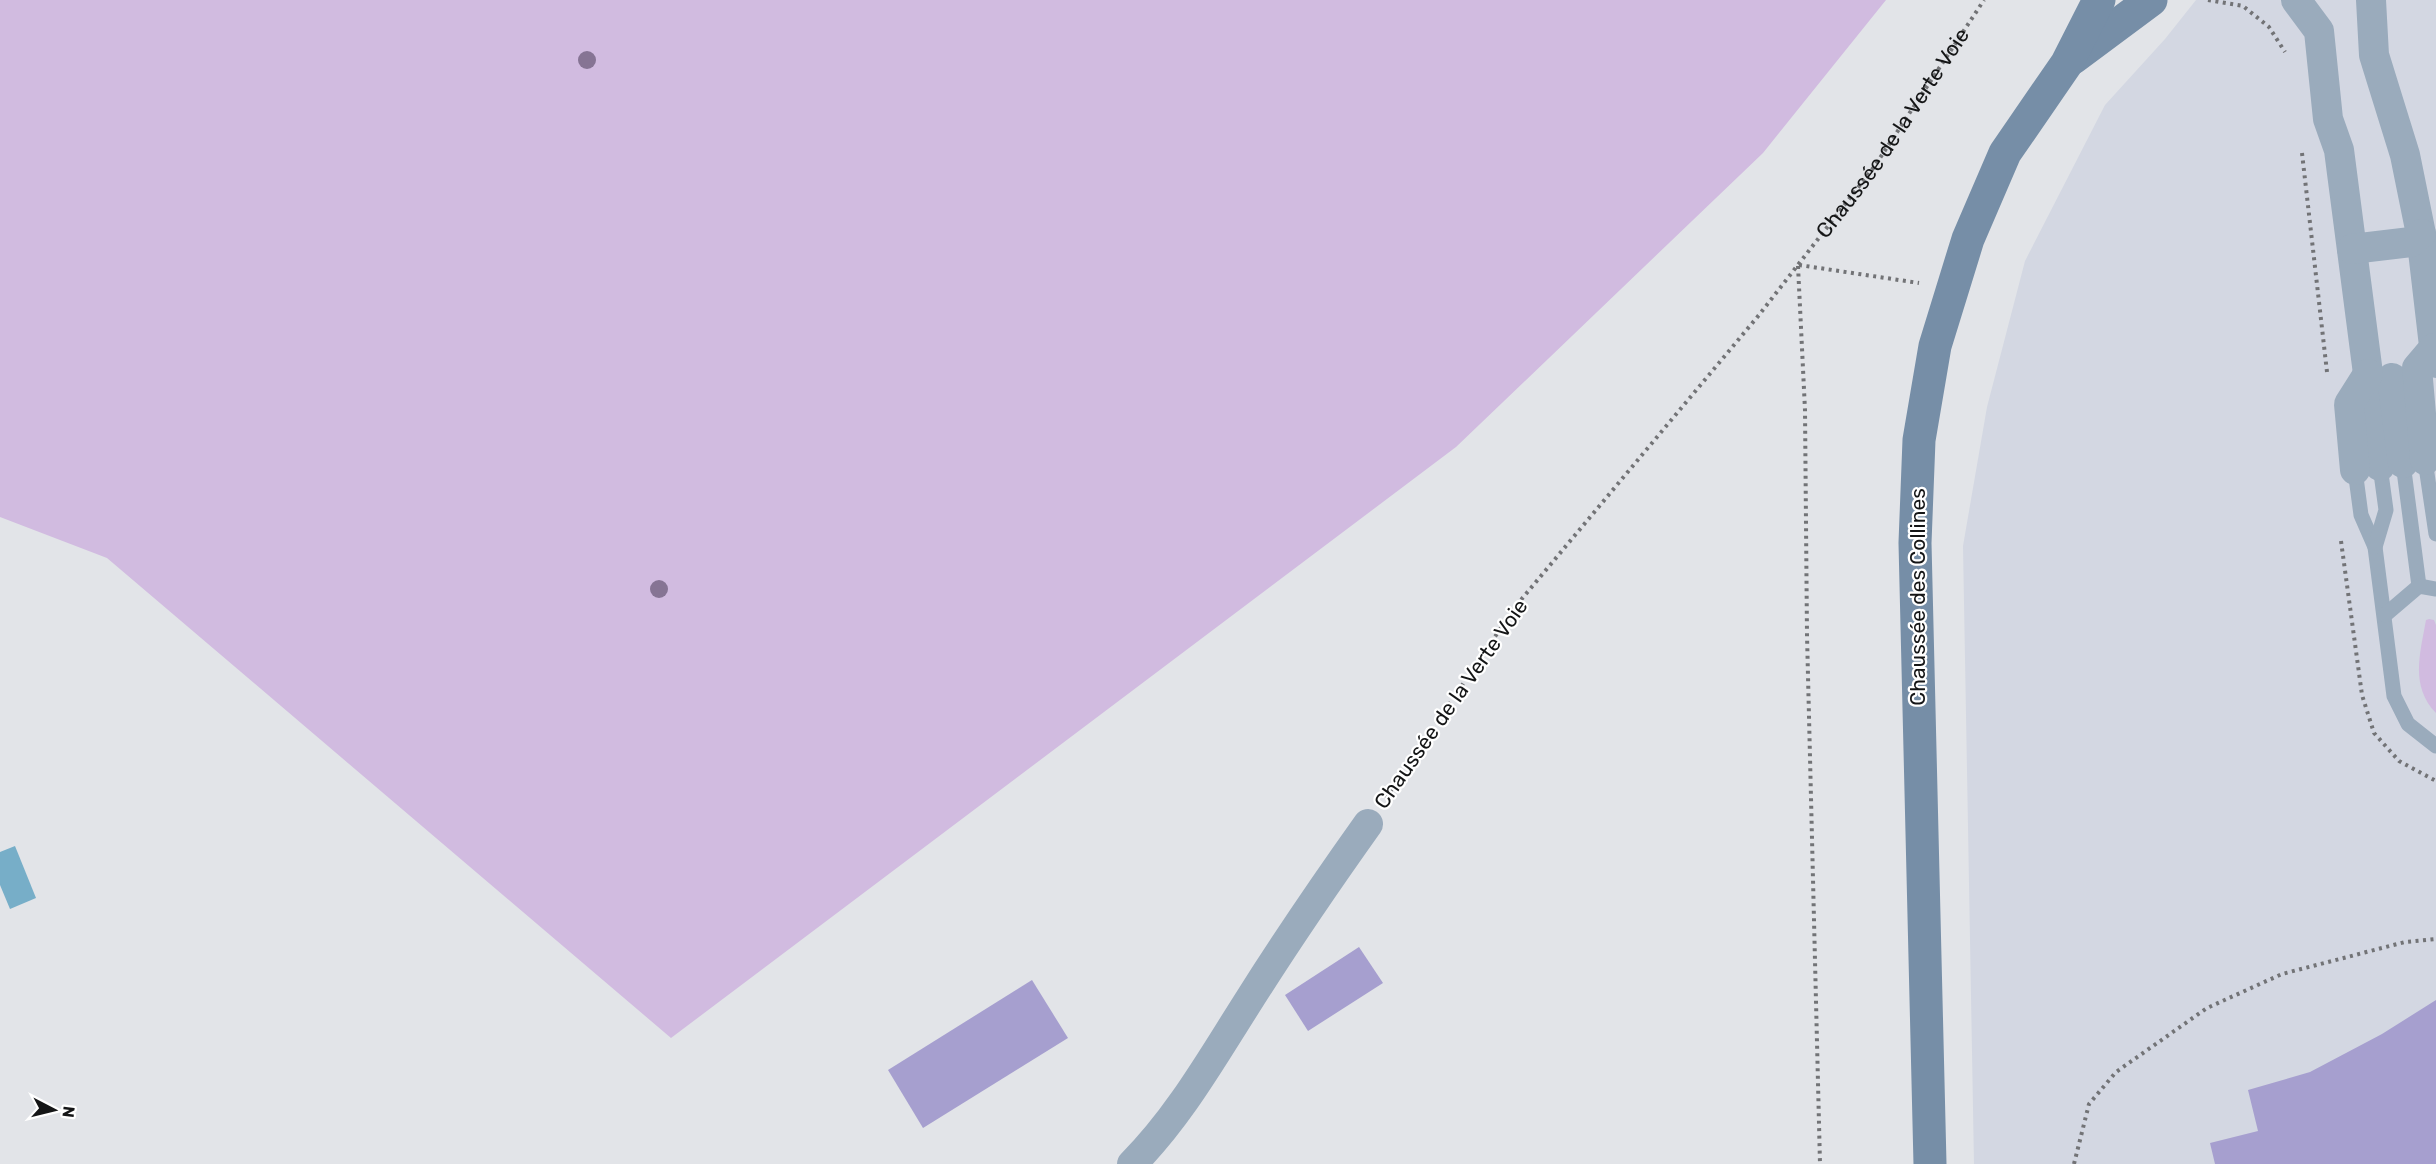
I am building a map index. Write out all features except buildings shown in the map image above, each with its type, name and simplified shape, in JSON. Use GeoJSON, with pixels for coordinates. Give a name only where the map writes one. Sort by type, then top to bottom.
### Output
{"type":"FeatureCollection","features":[{"type":"Feature","properties":{"kind":"main road","name":"Chaussée des Collines"},"geometry":{"type":"LineString","coordinates":[[1930,1164],[1915,543],[1919,440],[1935,346],[1968,239],[2005,153],[2067,63],[2099,0]]}},
{"type":"Feature","properties":{"kind":"main road","name":"Chaussée des Collines"},"geometry":{"type":"LineString","coordinates":[[2067,63],[2151,0]]}},
{"type":"Feature","properties":{"kind":"street"},"geometry":{"type":"LineString","coordinates":[[2296,0],[2319,31],[2328,119],[2339,150],[2352,249],[2409,366]]}},
{"type":"Feature","properties":{"kind":"street"},"geometry":{"type":"LineString","coordinates":[[2371,0],[2374,55],[2404,156],[2421,234],[2409,366],[2391,465]]}},
{"type":"Feature","properties":{"kind":"street"},"geometry":{"type":"LineString","coordinates":[[2352,249],[2411,242],[2421,234]]}},
{"type":"Feature","properties":{"kind":"street"},"geometry":{"type":"LineString","coordinates":[[2391,465],[2349,404],[2409,366]]}},
{"type":"Feature","properties":{"kind":"street","name":"Chaussée de la Verte Voie"},"geometry":{"type":"LineString","coordinates":[[1132,1164],[1167,1125],[1193,1088],[1310,904],[1368,824]]}},
{"type":"Feature","properties":{"kind":"lane"},"geometry":{"type":"LineString","coordinates":[[2391,465],[2436,534]]}},
{"type":"Feature","properties":{"kind":"lane"},"geometry":{"type":"LineString","coordinates":[[2375,547],[2386,510],[2391,465]]}},
{"type":"Feature","properties":{"kind":"lane"},"geometry":{"type":"LineString","coordinates":[[2391,465],[2361,515],[2375,547],[2394,696],[2408,724],[2436,746]]}},
{"type":"Feature","properties":{"kind":"lane"},"geometry":{"type":"LineString","coordinates":[[2391,465],[2419,586]]}},
{"type":"Feature","properties":{"kind":"lane"},"geometry":{"type":"LineString","coordinates":[[2419,586],[2436,589]]}},
{"type":"Feature","properties":{"kind":"lane"},"geometry":{"type":"LineString","coordinates":[[2385,615],[2419,586]]}},
{"type":"Feature","properties":{"kind":"path","name":"Chaussée de la Verte Voie"},"geometry":{"type":"LineString","coordinates":[[1368,824],[1515,607],[1798,265],[1875,167],[1984,0]]}},
{"type":"Feature","properties":{"kind":"path"},"geometry":{"type":"LineString","coordinates":[[2208,0],[2243,6],[2269,27],[2284,49],[2285,58]]}},
{"type":"Feature","properties":{"kind":"path"},"geometry":{"type":"LineString","coordinates":[[2301,152],[2328,378]]}},
{"type":"Feature","properties":{"kind":"path","name":"Chaussée de la Verte Voie"},"geometry":{"type":"LineString","coordinates":[[1798,265],[1953,288]]}},
{"type":"Feature","properties":{"kind":"path"},"geometry":{"type":"LineString","coordinates":[[1798,265],[1805,410],[1807,636],[1820,1164]]}},
{"type":"Feature","properties":{"kind":"path"},"geometry":{"type":"LineString","coordinates":[[2074,1164],[2089,1104],[2116,1072],[2207,1008],[2282,974],[2405,942],[2436,939]]}},
{"type":"Feature","properties":{"kind":"shaded area"},"geometry":{"type":"Polygon","coordinates":[[[0,0],[1886,0],[1763,153],[1456,447],[671,1038],[107,558],[0,517],[0,0]]]}},
{"type":"Feature","properties":{"kind":"shaded area"},"geometry":{"type":"Polygon","coordinates":[[[2196,0],[2436,0],[2436,1164],[1974,1164],[1963,546],[1987,407],[2025,261],[2105,105],[2165,39],[2196,0]]]}},
{"type":"Feature","properties":{"kind":"shaded area"},"geometry":{"type":"Polygon","coordinates":[[[2426,620],[2434,620],[2436,625],[2436,713],[2423,692],[2419,669],[2426,620]]]}},
{"type":"Feature","properties":{"kind":"water"},"geometry":{"type":"Polygon","coordinates":[[[15,846],[36,898],[10,909],[0,885],[0,852],[15,846]]]}}]}
